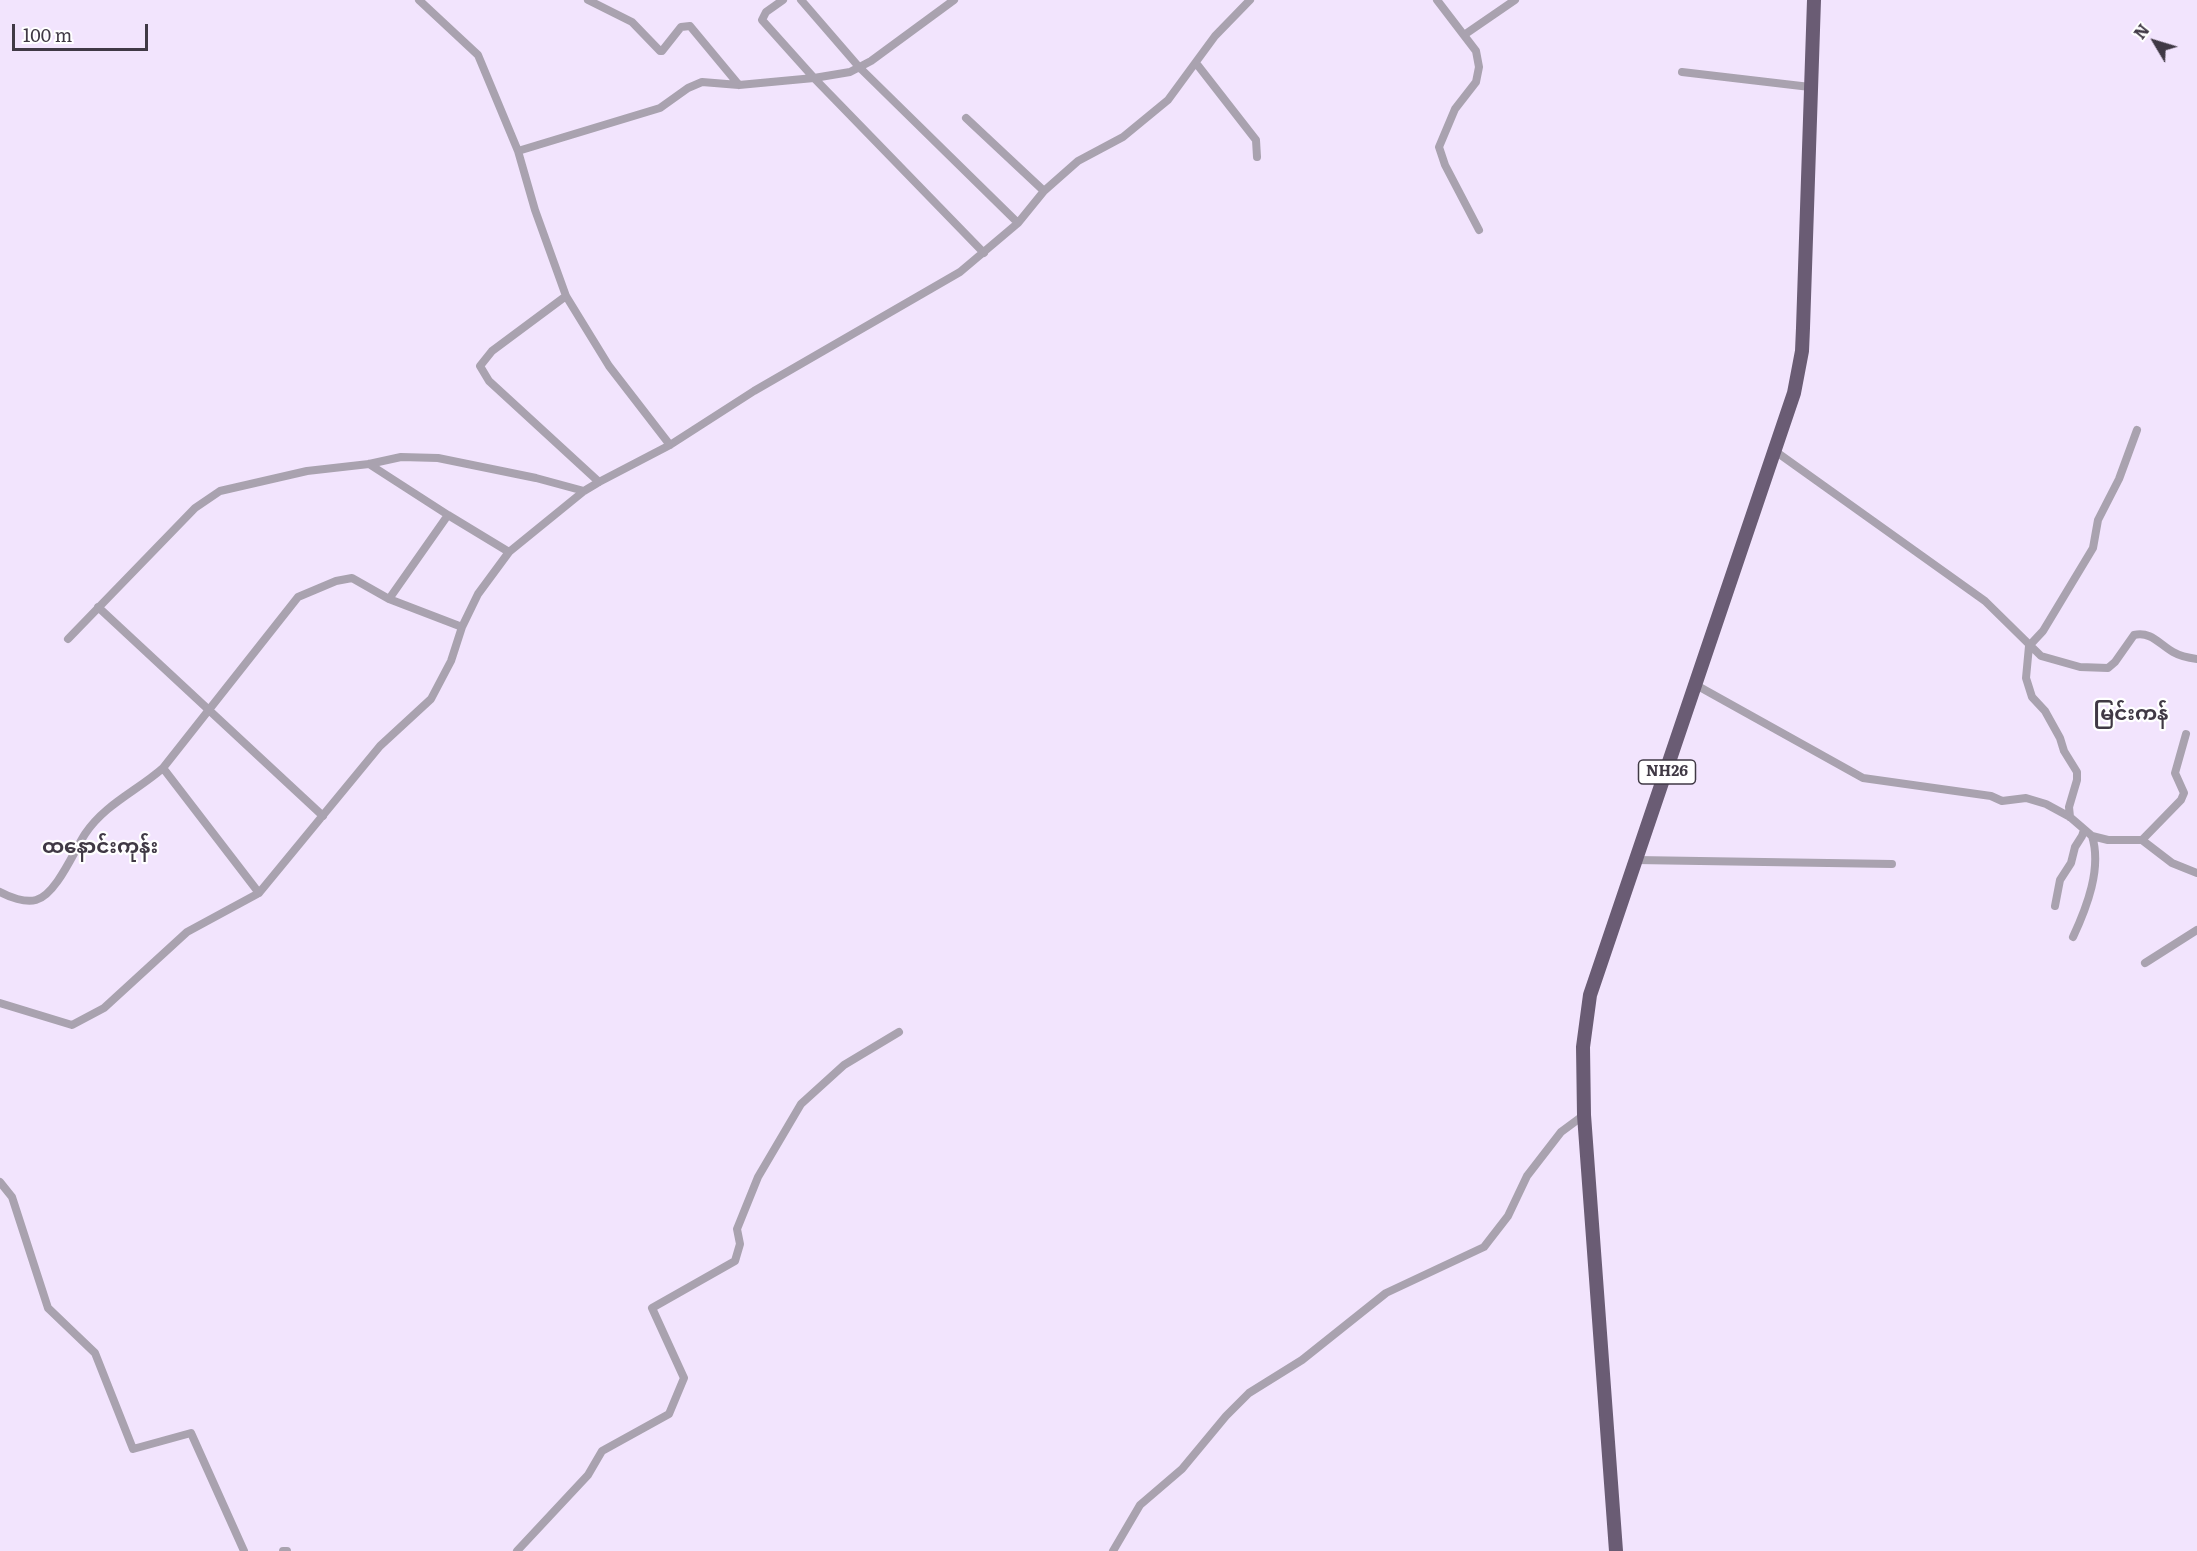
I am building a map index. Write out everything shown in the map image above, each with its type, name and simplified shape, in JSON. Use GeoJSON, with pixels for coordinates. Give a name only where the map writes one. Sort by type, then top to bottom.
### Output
{"type":"FeatureCollection","features":[{"type":"Feature","properties":{"kind":"highway","name":"NH26"},"geometry":{"type":"LineString","coordinates":[[1616,1551],[1584,1115],[1583,1047],[1590,995],[1794,393],[1802,351],[1814,0]]}},
{"type":"Feature","properties":{"kind":"street"},"geometry":{"type":"LineString","coordinates":[[418,0],[478,55],[518,150],[535,210],[566,296],[609,366],[670,445]]}},
{"type":"Feature","properties":{"kind":"street"},"geometry":{"type":"LineString","coordinates":[[588,0],[632,22],[660,51],[681,27],[690,26],[739,85]]}},
{"type":"Feature","properties":{"kind":"street"},"geometry":{"type":"LineString","coordinates":[[783,0],[766,12],[762,20],[814,78],[984,253]]}},
{"type":"Feature","properties":{"kind":"street"},"geometry":{"type":"LineString","coordinates":[[518,150],[660,108],[688,88],[702,82],[739,85],[850,72],[872,61],[954,0]]}},
{"type":"Feature","properties":{"kind":"street"},"geometry":{"type":"LineString","coordinates":[[0,1003],[72,1024],[104,1008],[187,932],[259,893],[380,746],[431,699],[452,661],[462,627],[478,594],[509,552],[584,491],[670,445],[754,391],[960,272],[1018,223],[1044,191],[1078,161],[1123,137],[1168,100],[1215,36],[1250,0]]}},
{"type":"Feature","properties":{"kind":"street"},"geometry":{"type":"LineString","coordinates":[[1437,0],[1476,51],[1479,67],[1476,82],[1455,109],[1439,147],[1444,165],[1479,230]]}},
{"type":"Feature","properties":{"kind":"street"},"geometry":{"type":"LineString","coordinates":[[1464,35],[1515,0]]}},
{"type":"Feature","properties":{"kind":"street"},"geometry":{"type":"LineString","coordinates":[[806,2],[860,67],[1018,223]]}},
{"type":"Feature","properties":{"kind":"street"},"geometry":{"type":"LineString","coordinates":[[1196,63],[1256,140],[1257,157]]}},
{"type":"Feature","properties":{"kind":"street"},"geometry":{"type":"LineString","coordinates":[[1682,72],[1810,87]]}},
{"type":"Feature","properties":{"kind":"street"},"geometry":{"type":"LineString","coordinates":[[966,118],[1044,191]]}},
{"type":"Feature","properties":{"kind":"street"},"geometry":{"type":"LineString","coordinates":[[566,296],[492,351],[480,366],[489,381],[599,482]]}},
{"type":"Feature","properties":{"kind":"street"},"geometry":{"type":"LineString","coordinates":[[2070,817],[2069,807],[2077,772],[2045,711],[2032,697],[2026,678],[2029,646],[2043,631],[2093,548],[2098,520],[2119,479],[2137,430]]}},
{"type":"Feature","properties":{"kind":"street"},"geometry":{"type":"LineString","coordinates":[[1775,451],[1985,601],[2041,656],[2070,665],[2108,668],[2134,635],[2142,634],[2154,637],[2174,652],[2197,659]]}},
{"type":"Feature","properties":{"kind":"street"},"geometry":{"type":"LineString","coordinates":[[68,639],[195,508],[220,491],[307,471],[369,464],[401,457],[438,458],[536,478],[584,491]]}},
{"type":"Feature","properties":{"kind":"street"},"geometry":{"type":"LineString","coordinates":[[369,464],[509,552]]}},
{"type":"Feature","properties":{"kind":"street"},"geometry":{"type":"LineString","coordinates":[[389,599],[448,515]]}},
{"type":"Feature","properties":{"kind":"street"},"geometry":{"type":"LineString","coordinates":[[0,892],[24,901],[37,900],[52,888],[86,832],[112,803],[144,784],[163,768],[298,597],[336,581],[351,578],[389,599],[462,627]]}},
{"type":"Feature","properties":{"kind":"street"},"geometry":{"type":"LineString","coordinates":[[98,608],[323,816]]}},
{"type":"Feature","properties":{"kind":"street"},"geometry":{"type":"LineString","coordinates":[[1696,686],[1863,778],[1991,796],[2002,801],[2026,798],[2046,804],[2070,817],[2092,836],[2108,840],[2142,840],[2172,862],[2197,873]]}},
{"type":"Feature","properties":{"kind":"street"},"geometry":{"type":"LineString","coordinates":[[2142,840],[2181,800],[2184,793],[2175,773],[2186,734]]}},
{"type":"Feature","properties":{"kind":"street"},"geometry":{"type":"LineString","coordinates":[[163,768],[259,893]]}},
{"type":"Feature","properties":{"kind":"street"},"geometry":{"type":"LineString","coordinates":[[2055,906],[2060,880],[2071,863],[2084,830]]}},
{"type":"Feature","properties":{"kind":"street"},"geometry":{"type":"LineString","coordinates":[[2073,937],[2095,872],[2096,847],[2092,836]]}},
{"type":"Feature","properties":{"kind":"street"},"geometry":{"type":"LineString","coordinates":[[1636,860],[1892,864]]}},
{"type":"Feature","properties":{"kind":"street"},"geometry":{"type":"LineString","coordinates":[[2145,963],[2197,930]]}},
{"type":"Feature","properties":{"kind":"street"},"geometry":{"type":"LineString","coordinates":[[517,1551],[588,1475],[602,1451],[669,1414],[684,1378],[652,1308],[735,1261],[740,1244],[737,1229],[758,1177],[801,1104],[844,1065],[899,1032]]}},
{"type":"Feature","properties":{"kind":"street"},"geometry":{"type":"LineString","coordinates":[[1113,1551],[1140,1505],[1182,1469],[1226,1416],[1249,1393],[1302,1360],[1386,1293],[1484,1247],[1508,1216],[1527,1176],[1561,1132],[1584,1115]]}},
{"type":"Feature","properties":{"kind":"street"},"geometry":{"type":"LineString","coordinates":[[0,1182],[12,1197],[48,1308],[95,1353],[133,1449],[191,1433],[244,1551]]}},
{"type":"Feature","properties":{"kind":"district","name":"မြင်းကန်"},"geometry":{"type":"Point","coordinates":[2131,714]}},
{"type":"Feature","properties":{"kind":"district","name":"ထနောင်းကုန်း"},"geometry":{"type":"Point","coordinates":[100,847]}}]}
